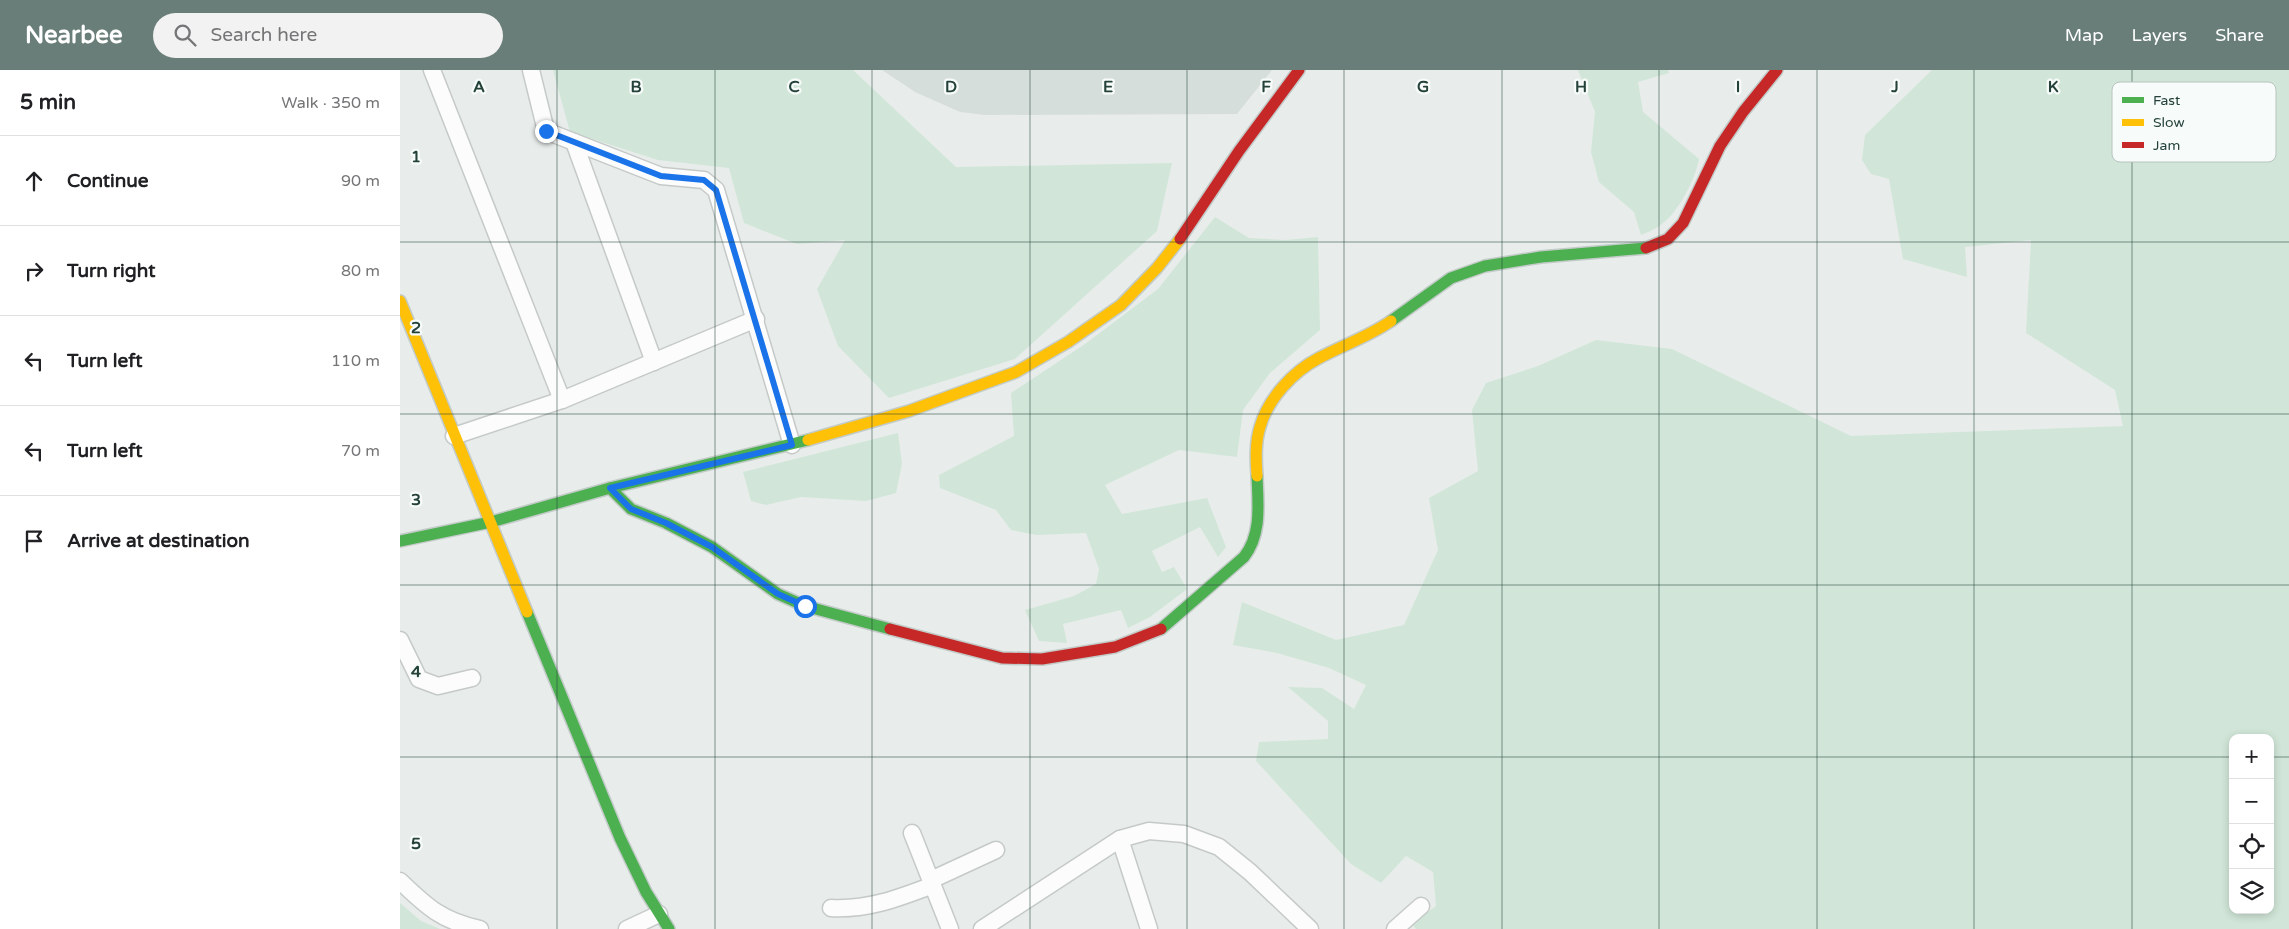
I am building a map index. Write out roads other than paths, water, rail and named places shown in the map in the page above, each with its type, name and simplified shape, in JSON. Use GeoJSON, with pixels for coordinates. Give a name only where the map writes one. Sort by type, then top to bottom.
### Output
{"type":"FeatureCollection","features":[{"type":"Feature","properties":{"kind":"street"},"geometry":{"type":"LineString","coordinates":[[432,70],[562,400]]}},
{"type":"Feature","properties":{"kind":"street"},"geometry":{"type":"LineString","coordinates":[[531,70],[546,131],[661,176],[704,180],[716,190],[792,445]]}},
{"type":"Feature","properties":{"kind":"street"},"geometry":{"type":"LineString","coordinates":[[400,542],[491,522],[610,488],[792,445],[918,408],[1016,372],[1068,342],[1121,305],[1157,268],[1188,228],[1239,151],[1298,70]]}},
{"type":"Feature","properties":{"kind":"street"},"geometry":{"type":"LineString","coordinates":[[610,488],[631,509],[666,523],[712,547],[778,594],[805,606],[1002,658],[1042,659],[1115,646],[1158,631],[1244,557],[1253,544],[1256,525],[1260,426],[1284,386],[1294,375],[1312,363],[1368,335],[1389,322],[1433,287],[1460,274],[1484,266],[1544,256],[1636,248],[1665,241],[1682,223],[1712,160],[1738,118],[1777,70]]}},
{"type":"Feature","properties":{"kind":"street"},"geometry":{"type":"LineString","coordinates":[[574,142],[654,362]]}},
{"type":"Feature","properties":{"kind":"street"},"geometry":{"type":"LineString","coordinates":[[400,301],[614,825],[632,865],[669,929]]}},
{"type":"Feature","properties":{"kind":"street"},"geometry":{"type":"LineString","coordinates":[[454,436],[562,400],[756,319]]}},
{"type":"Feature","properties":{"kind":"street"},"geometry":{"type":"LineString","coordinates":[[400,640],[419,679],[438,686],[472,678]]}},
{"type":"Feature","properties":{"kind":"street"},"geometry":{"type":"LineString","coordinates":[[982,929],[1120,839],[1149,831],[1184,834],[1219,847],[1250,872],[1310,929]]}},
{"type":"Feature","properties":{"kind":"street"},"geometry":{"type":"LineString","coordinates":[[912,833],[950,929]]}},
{"type":"Feature","properties":{"kind":"street"},"geometry":{"type":"LineString","coordinates":[[1120,839],[1149,929]]}},
{"type":"Feature","properties":{"kind":"street"},"geometry":{"type":"LineString","coordinates":[[831,908],[851,909],[884,904],[996,850]]}},
{"type":"Feature","properties":{"kind":"street"},"geometry":{"type":"LineString","coordinates":[[400,881],[427,907],[458,924],[480,929]]}},
{"type":"Feature","properties":{"kind":"street"},"geometry":{"type":"LineString","coordinates":[[1395,929],[1421,906]]}},
{"type":"Feature","properties":{"kind":"street"},"geometry":{"type":"LineString","coordinates":[[627,929],[659,914]]}}]}
